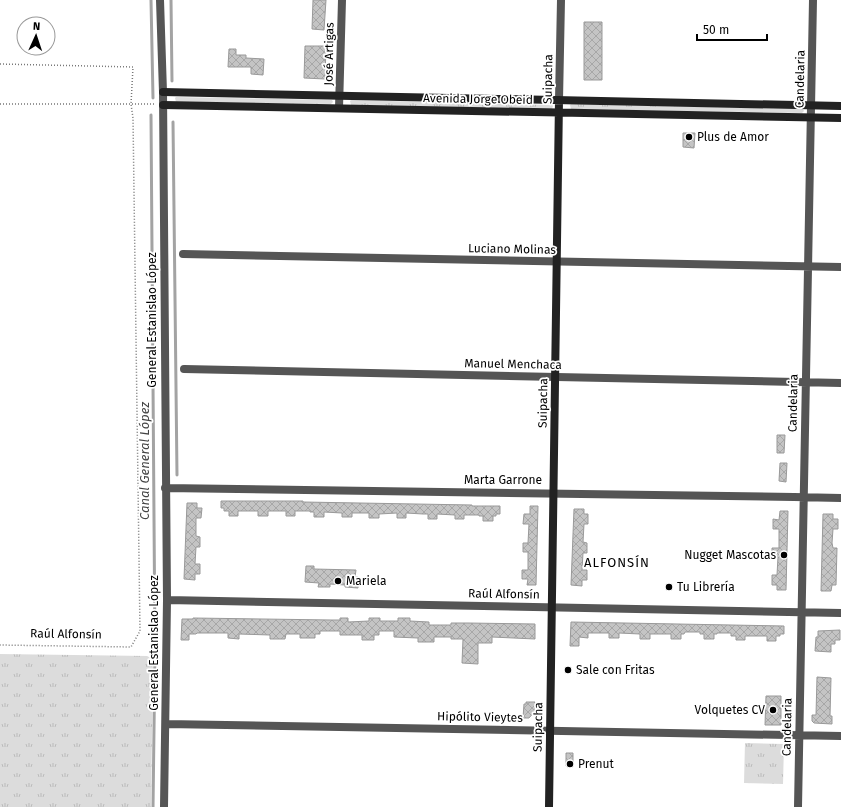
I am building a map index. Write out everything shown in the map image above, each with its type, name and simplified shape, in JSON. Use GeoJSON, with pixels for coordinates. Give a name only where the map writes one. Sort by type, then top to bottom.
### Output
{"type":"FeatureCollection","features":[{"type":"Feature","properties":{"kind":"main road","name":"Avenida Jorge Obeid"},"geometry":{"type":"LineString","coordinates":[[163,92],[841,106]]}},
{"type":"Feature","properties":{"kind":"main road","name":"Suipacha"},"geometry":{"type":"LineString","coordinates":[[549,807],[559,100]]}},
{"type":"Feature","properties":{"kind":"main road","name":"Avenida Jorge Obeid"},"geometry":{"type":"LineString","coordinates":[[163,105],[841,118]]}},
{"type":"Feature","properties":{"kind":"street","name":"General Estanislao López"},"geometry":{"type":"LineString","coordinates":[[160,0],[163,92],[167,600],[164,807]]}},
{"type":"Feature","properties":{"kind":"street","name":"José Artigas"},"geometry":{"type":"LineString","coordinates":[[340,108],[342,0]]}},
{"type":"Feature","properties":{"kind":"street","name":"Suipacha"},"geometry":{"type":"LineString","coordinates":[[559,100],[561,0]]}},
{"type":"Feature","properties":{"kind":"street","name":"Candelaria"},"geometry":{"type":"LineString","coordinates":[[798,807],[813,0]]}},
{"type":"Feature","properties":{"kind":"street","name":"Luciano Molinas"},"geometry":{"type":"LineString","coordinates":[[183,254],[841,267]]}},
{"type":"Feature","properties":{"kind":"street","name":"Manuel Menchaca"},"geometry":{"type":"LineString","coordinates":[[184,370],[841,383]]}},
{"type":"Feature","properties":{"kind":"street","name":"Marta Garrone"},"geometry":{"type":"LineString","coordinates":[[165,488],[841,498]]}},
{"type":"Feature","properties":{"kind":"street","name":"Raúl Alfonsín"},"geometry":{"type":"LineString","coordinates":[[167,600],[841,612]]}},
{"type":"Feature","properties":{"kind":"street","name":"Hipólito Vieytes"},"geometry":{"type":"LineString","coordinates":[[166,724],[841,736]]}},
{"type":"Feature","properties":{"kind":"path"},"geometry":{"type":"LineString","coordinates":[[0,64],[133,67],[131,104]]}},
{"type":"Feature","properties":{"kind":"path"},"geometry":{"type":"LineString","coordinates":[[0,104],[144,104]]}},
{"type":"Feature","properties":{"kind":"path","name":"Raúl Alfonsín"},"geometry":{"type":"LineString","coordinates":[[0,645],[131,647],[140,631],[133,118],[131,104]]}},
{"type":"Feature","properties":{"kind":"green space"},"geometry":{"type":"Polygon","coordinates":[[[176,97],[332,100],[333,102],[331,104],[176,102],[176,97]]]}},
{"type":"Feature","properties":{"kind":"green space"},"geometry":{"type":"Polygon","coordinates":[[[351,100],[553,106],[552,109],[351,105],[351,100]]]}},
{"type":"Feature","properties":{"kind":"green space"},"geometry":{"type":"Polygon","coordinates":[[[571,104],[803,109],[804,111],[802,113],[571,109],[571,104]]]}},
{"type":"Feature","properties":{"kind":"green space"},"geometry":{"type":"Polygon","coordinates":[[[0,654],[147,656],[153,659],[151,807],[0,807],[0,654]]]}},
{"type":"Feature","properties":{"kind":"green space"},"geometry":{"type":"Polygon","coordinates":[[[745,743],[784,744],[783,784],[744,783],[745,743]]]}},
{"type":"Feature","properties":{"kind":"building"},"geometry":{"type":"Polygon","coordinates":[[[313,0],[326,0],[324,30],[312,29],[313,0]]]}},
{"type":"Feature","properties":{"kind":"building"},"geometry":{"type":"Polygon","coordinates":[[[584,22],[602,22],[602,80],[584,80],[584,22]]]}},
{"type":"Feature","properties":{"kind":"building"},"geometry":{"type":"Polygon","coordinates":[[[305,46],[326,46],[325,79],[304,78],[305,46]]]}},
{"type":"Feature","properties":{"kind":"building"},"geometry":{"type":"Polygon","coordinates":[[[229,49],[236,49],[236,55],[246,55],[246,58],[264,59],[263,75],[251,74],[251,67],[228,67],[229,49]]]}},
{"type":"Feature","properties":{"kind":"building"},"geometry":{"type":"Polygon","coordinates":[[[683,133],[695,133],[694,148],[683,147],[683,133]]]}},
{"type":"Feature","properties":{"kind":"building"},"geometry":{"type":"Polygon","coordinates":[[[777,435],[785,435],[784,453],[777,453],[777,435]]]}},
{"type":"Feature","properties":{"kind":"building"},"geometry":{"type":"Polygon","coordinates":[[[780,463],[787,463],[786,482],[779,481],[780,463]]]}},
{"type":"Feature","properties":{"kind":"building"},"geometry":{"type":"Polygon","coordinates":[[[221,501],[303,501],[500,506],[500,514],[493,516],[493,521],[483,521],[483,516],[479,515],[464,515],[464,519],[455,519],[455,515],[437,514],[437,519],[428,519],[428,514],[406,513],[406,518],[397,518],[397,513],[379,514],[379,518],[369,518],[369,513],[352,513],[352,517],[342,517],[342,513],[324,512],[324,517],[314,517],[314,512],[310,511],[295,511],[295,516],[286,516],[286,511],[268,511],[268,516],[258,516],[258,511],[238,511],[238,516],[229,516],[229,511],[224,511],[224,508],[221,508],[221,501]]]}},
{"type":"Feature","properties":{"kind":"building"},"geometry":{"type":"Polygon","coordinates":[[[187,503],[197,503],[197,508],[202,508],[201,518],[196,518],[196,536],[200,537],[200,547],[196,547],[195,564],[200,564],[200,574],[195,574],[195,580],[184,579],[187,503]]]}},
{"type":"Feature","properties":{"kind":"building"},"geometry":{"type":"Polygon","coordinates":[[[530,506],[538,506],[536,585],[527,585],[528,579],[522,579],[522,570],[528,570],[528,552],[523,552],[523,543],[528,543],[529,524],[523,524],[524,514],[530,514],[530,506]]]}},
{"type":"Feature","properties":{"kind":"building"},"geometry":{"type":"Polygon","coordinates":[[[574,509],[584,509],[584,514],[588,514],[588,524],[584,524],[583,542],[587,543],[587,553],[583,553],[582,570],[587,570],[587,580],[582,580],[582,586],[571,585],[574,509]]]}},
{"type":"Feature","properties":{"kind":"building"},"geometry":{"type":"Polygon","coordinates":[[[780,511],[788,511],[786,590],[777,590],[777,585],[772,585],[772,575],[777,575],[778,557],[772,557],[772,548],[779,548],[779,529],[773,529],[773,519],[779,520],[780,511]]]}},
{"type":"Feature","properties":{"kind":"building"},"geometry":{"type":"Polygon","coordinates":[[[823,514],[833,514],[833,519],[838,519],[838,529],[833,529],[832,543],[833,548],[837,548],[836,585],[832,585],[831,591],[821,591],[823,514]]]}},
{"type":"Feature","properties":{"kind":"building"},"geometry":{"type":"Polygon","coordinates":[[[306,566],[314,566],[314,569],[356,570],[355,577],[358,577],[358,588],[330,584],[330,587],[318,587],[319,583],[305,582],[306,566]]]}},
{"type":"Feature","properties":{"kind":"building"},"geometry":{"type":"Polygon","coordinates":[[[340,618],[348,618],[348,622],[369,621],[369,618],[380,618],[380,621],[398,621],[398,618],[410,618],[410,621],[429,622],[429,625],[451,625],[451,623],[535,624],[535,639],[492,637],[492,643],[478,643],[478,664],[462,663],[463,639],[434,637],[434,642],[418,642],[418,638],[394,637],[394,631],[379,631],[379,635],[374,635],[374,640],[362,640],[362,635],[340,635],[340,631],[320,631],[320,634],[315,634],[315,638],[300,638],[300,634],[286,634],[285,639],[270,639],[270,635],[239,634],[239,639],[228,638],[228,633],[197,633],[189,634],[189,640],[181,640],[182,619],[340,620],[340,618]]]}},
{"type":"Feature","properties":{"kind":"building"},"geometry":{"type":"Polygon","coordinates":[[[571,622],[784,626],[784,634],[776,636],[776,641],[767,641],[767,636],[745,636],[745,640],[736,640],[736,636],[731,636],[731,633],[714,634],[714,639],[704,639],[704,634],[700,634],[700,632],[685,632],[684,634],[681,634],[681,639],[671,639],[671,634],[650,634],[650,639],[640,639],[640,634],[619,633],[619,638],[609,638],[609,633],[588,633],[588,638],[579,637],[579,646],[570,646],[571,622]]]}},
{"type":"Feature","properties":{"kind":"building"},"geometry":{"type":"Polygon","coordinates":[[[840,630],[840,640],[835,640],[835,644],[831,644],[831,652],[815,651],[818,631],[840,630]]]}},
{"type":"Feature","properties":{"kind":"building"},"geometry":{"type":"Polygon","coordinates":[[[817,677],[831,678],[830,716],[832,716],[832,724],[814,723],[812,721],[812,715],[816,715],[817,677]]]}},
{"type":"Feature","properties":{"kind":"building","name":"Volquetes CV"},"geometry":{"type":"Polygon","coordinates":[[[766,696],[781,696],[781,725],[765,725],[766,696]]]}},
{"type":"Feature","properties":{"kind":"building"},"geometry":{"type":"Polygon","coordinates":[[[526,702],[535,702],[535,711],[529,718],[523,718],[524,704],[526,704],[526,702]]]}},
{"type":"Feature","properties":{"kind":"building"},"geometry":{"type":"Polygon","coordinates":[[[566,753],[573,753],[573,766],[566,766],[566,753]]]}},
{"type":"Feature","properties":{"kind":"waterway","name":"Canal General López"},"geometry":{"type":"LineString","coordinates":[[151,0],[153,98]]}},
{"type":"Feature","properties":{"kind":"waterway","name":"Canal General López"},"geometry":{"type":"LineString","coordinates":[[171,0],[172,81]]}},
{"type":"Feature","properties":{"kind":"waterway","name":"Canal General López"},"geometry":{"type":"LineString","coordinates":[[151,115],[155,652],[153,807]]}},
{"type":"Feature","properties":{"kind":"waterway","name":"Canal General López"},"geometry":{"type":"LineString","coordinates":[[173,122],[177,475]]}},
{"type":"Feature","properties":{"kind":"place","name":"Plus de Amor"},"geometry":{"type":"Point","coordinates":[689,137]}},
{"type":"Feature","properties":{"kind":"place","name":"Nugget Mascotas"},"geometry":{"type":"Point","coordinates":[784,555]}},
{"type":"Feature","properties":{"kind":"place","name":"Mariela"},"geometry":{"type":"Point","coordinates":[338,581]}},
{"type":"Feature","properties":{"kind":"place","name":"Tu Librería"},"geometry":{"type":"Point","coordinates":[669,587]}},
{"type":"Feature","properties":{"kind":"place","name":"Sale con Fritas"},"geometry":{"type":"Point","coordinates":[568,670]}},
{"type":"Feature","properties":{"kind":"place","name":"Volquetes CV"},"geometry":{"type":"Point","coordinates":[773,710]}},
{"type":"Feature","properties":{"kind":"place","name":"Prenut"},"geometry":{"type":"Point","coordinates":[570,764]}},
{"type":"Feature","properties":{"kind":"district","name":"ALFONSÍN"},"geometry":{"type":"Point","coordinates":[617,562]}}]}
